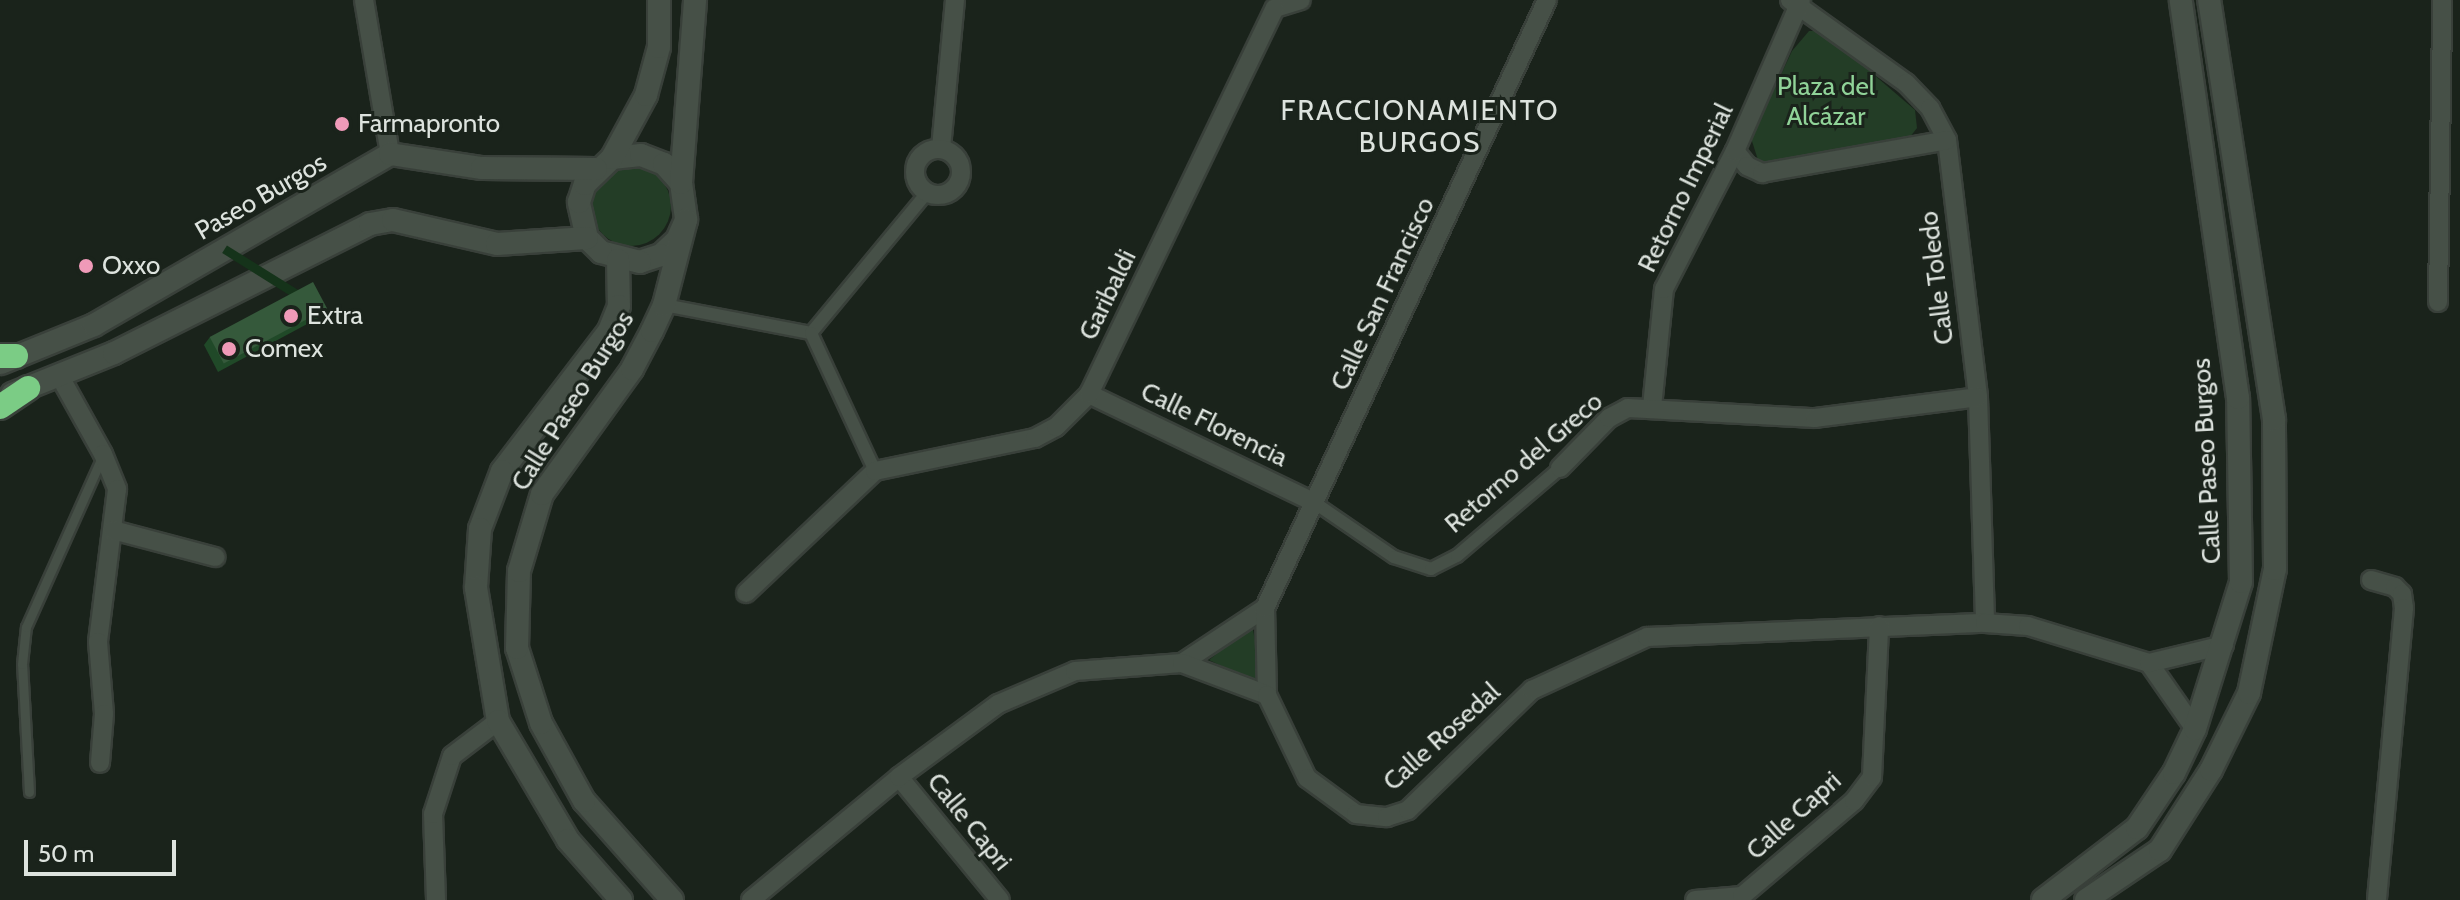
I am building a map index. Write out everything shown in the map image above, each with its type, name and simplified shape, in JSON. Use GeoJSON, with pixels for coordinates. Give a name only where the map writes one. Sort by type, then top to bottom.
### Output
{"type":"FeatureCollection","features":[{"type":"Feature","properties":{"kind":"highway"},"geometry":{"type":"LineString","coordinates":[[0,407],[28,388]]}},
{"type":"Feature","properties":{"kind":"street"},"geometry":{"type":"LineString","coordinates":[[364,0],[390,154],[482,168],[604,164],[641,155],[664,164],[681,183]]}},
{"type":"Feature","properties":{"kind":"street"},"geometry":{"type":"LineString","coordinates":[[587,238],[579,202],[646,95],[659,47],[659,0]]}},
{"type":"Feature","properties":{"kind":"street"},"geometry":{"type":"LineString","coordinates":[[0,399],[114,353],[370,224],[393,220],[497,244],[587,238],[618,260],[640,262],[661,255],[677,240],[686,220],[681,183],[695,0]]}},
{"type":"Feature","properties":{"kind":"street"},"geometry":{"type":"LineString","coordinates":[[941,148],[955,0]]}},
{"type":"Feature","properties":{"kind":"street"},"geometry":{"type":"LineString","coordinates":[[1272,4],[1301,0]]}},
{"type":"Feature","properties":{"kind":"street","name":"Calle San Francisco"},"geometry":{"type":"LineString","coordinates":[[1267,695],[1265,608],[1547,0]]}},
{"type":"Feature","properties":{"kind":"street","name":"Calle Paseo Burgos"},"geometry":{"type":"LineString","coordinates":[[2043,900],[2137,828],[2174,773],[2195,729],[2224,645],[2241,582],[2243,497],[2238,398],[2181,0]]}},
{"type":"Feature","properties":{"kind":"street"},"geometry":{"type":"LineString","coordinates":[[2086,900],[2160,850],[2211,770],[2249,693],[2275,569],[2274,419],[2209,0]]}},
{"type":"Feature","properties":{"kind":"street"},"geometry":{"type":"LineString","coordinates":[[2438,302],[2452,146],[2442,0]]}},
{"type":"Feature","properties":{"kind":"street","name":"Calle Toledo"},"geometry":{"type":"LineString","coordinates":[[1797,1],[1906,83],[1930,108],[1947,140],[1978,397],[1985,623]]}},
{"type":"Feature","properties":{"kind":"street","name":"Retorno Imperial"},"geometry":{"type":"LineString","coordinates":[[1652,407],[1664,289],[1735,151],[1797,1]]}},
{"type":"Feature","properties":{"kind":"street","name":"Garibaldi"},"geometry":{"type":"LineString","coordinates":[[875,471],[1035,438],[1056,427],[1089,394],[1272,4]]}},
{"type":"Feature","properties":{"kind":"street"},"geometry":{"type":"LineString","coordinates":[[2194,94],[2205,99],[2224,92]]}},
{"type":"Feature","properties":{"kind":"street"},"geometry":{"type":"LineString","coordinates":[[2201,144],[2223,137],[2231,143]]}},
{"type":"Feature","properties":{"kind":"street"},"geometry":{"type":"LineString","coordinates":[[1735,151],[1747,166],[1762,173],[1947,140]]}},
{"type":"Feature","properties":{"kind":"street"},"geometry":{"type":"LineString","coordinates":[[811,333],[927,193],[951,192],[961,179],[960,163],[941,148]]}},
{"type":"Feature","properties":{"kind":"street"},"geometry":{"type":"LineString","coordinates":[[927,193],[916,181],[916,164],[925,152],[941,148]]}},
{"type":"Feature","properties":{"kind":"street","name":"Paseo Burgos"},"geometry":{"type":"LineString","coordinates":[[5,359],[94,325],[390,154]]}},
{"type":"Feature","properties":{"kind":"street","name":"Calle Paseo Burgos"},"geometry":{"type":"LineString","coordinates":[[672,900],[584,801],[541,723],[517,648],[519,571],[542,494],[632,369],[664,305],[686,220]]}},
{"type":"Feature","properties":{"kind":"street","name":"Calle Paseo Burgos"},"geometry":{"type":"LineString","coordinates":[[618,260],[619,306],[609,331],[502,471],[480,529],[476,588],[498,721],[568,840],[621,900]]}},
{"type":"Feature","properties":{"kind":"street"},"geometry":{"type":"LineString","coordinates":[[152,293],[170,325]]}},
{"type":"Feature","properties":{"kind":"street"},"geometry":{"type":"LineString","coordinates":[[664,305],[811,333]]}},
{"type":"Feature","properties":{"kind":"street"},"geometry":{"type":"LineString","coordinates":[[94,325],[114,353]]}},
{"type":"Feature","properties":{"kind":"street"},"geometry":{"type":"LineString","coordinates":[[746,593],[875,471],[811,333]]}},
{"type":"Feature","properties":{"kind":"street"},"geometry":{"type":"LineString","coordinates":[[59,375],[103,454],[117,489],[98,642],[104,714],[100,763]]}},
{"type":"Feature","properties":{"kind":"street","name":"Calle Florencia"},"geometry":{"type":"LineString","coordinates":[[1089,394],[1315,503]]}},
{"type":"Feature","properties":{"kind":"street","name":"Retorno del Greco"},"geometry":{"type":"LineString","coordinates":[[1315,503],[1394,557],[1431,569],[1457,556],[1560,468],[1609,418],[1628,408],[1815,418],[1978,397]]}},
{"type":"Feature","properties":{"kind":"street"},"geometry":{"type":"LineString","coordinates":[[113,530],[215,557]]}},
{"type":"Feature","properties":{"kind":"street"},"geometry":{"type":"LineString","coordinates":[[2371,580],[2395,587],[2402,594],[2404,608],[2377,900]]}},
{"type":"Feature","properties":{"kind":"street"},"geometry":{"type":"LineString","coordinates":[[1182,663],[1265,608]]}},
{"type":"Feature","properties":{"kind":"street","name":"Calle Rosedal"},"geometry":{"type":"LineString","coordinates":[[1267,695],[1307,778],[1356,814],[1387,817],[1408,810],[1532,690],[1647,637],[1985,623],[2028,626],[2149,663]]}},
{"type":"Feature","properties":{"kind":"street","name":"Calle Capri"},"geometry":{"type":"LineString","coordinates":[[1695,900],[1742,898],[1854,801],[1872,777],[1879,626]]}},
{"type":"Feature","properties":{"kind":"street"},"geometry":{"type":"LineString","coordinates":[[2195,729],[2149,663],[2224,645]]}},
{"type":"Feature","properties":{"kind":"street"},"geometry":{"type":"LineString","coordinates":[[751,900],[899,777],[998,704],[1075,671],[1182,663],[1267,695]]}},
{"type":"Feature","properties":{"kind":"street"},"geometry":{"type":"LineString","coordinates":[[436,900],[433,814],[452,756],[498,721]]}},
{"type":"Feature","properties":{"kind":"street","name":"Calle Capri"},"geometry":{"type":"LineString","coordinates":[[899,777],[1000,900]]}},
{"type":"Feature","properties":{"kind":"street"},"geometry":{"type":"LineString","coordinates":[[2137,828],[2160,850]]}},
{"type":"Feature","properties":{"kind":"lane"},"geometry":{"type":"LineString","coordinates":[[29,792],[22,664],[26,627],[103,454]]}},
{"type":"Feature","properties":{"kind":"green space","name":"Plaza del Alcázar"},"geometry":{"type":"Polygon","coordinates":[[[1809,31],[1823,31],[1915,110],[1917,128],[1910,137],[1769,167],[1758,160],[1751,138],[1792,51],[1809,31]]]}},
{"type":"Feature","properties":{"kind":"green space"},"geometry":{"type":"Polygon","coordinates":[[[623,166],[639,166],[660,177],[671,198],[671,214],[660,235],[639,246],[623,246],[609,240],[597,228],[591,214],[591,198],[597,184],[609,172],[623,166]]]}},
{"type":"Feature","properties":{"kind":"green space"},"geometry":{"type":"Polygon","coordinates":[[[1252,625],[1264,686],[1209,660],[1252,625]]]}},
{"type":"Feature","properties":{"kind":"building"},"geometry":{"type":"Polygon","coordinates":[[[313,282],[327,308],[224,363],[210,337],[313,282]]]}},
{"type":"Feature","properties":{"kind":"place","name":"Farmapronto"},"geometry":{"type":"Point","coordinates":[342,124]}},
{"type":"Feature","properties":{"kind":"place","name":"Oxxo"},"geometry":{"type":"Point","coordinates":[86,266]}},
{"type":"Feature","properties":{"kind":"place","name":"Extra"},"geometry":{"type":"Point","coordinates":[291,316]}},
{"type":"Feature","properties":{"kind":"place","name":"Comex"},"geometry":{"type":"Point","coordinates":[229,349]}},
{"type":"Feature","properties":{"kind":"district","name":"FRACCIONAMIENTO BURGOS"},"geometry":{"type":"Point","coordinates":[1420,126]}}]}
